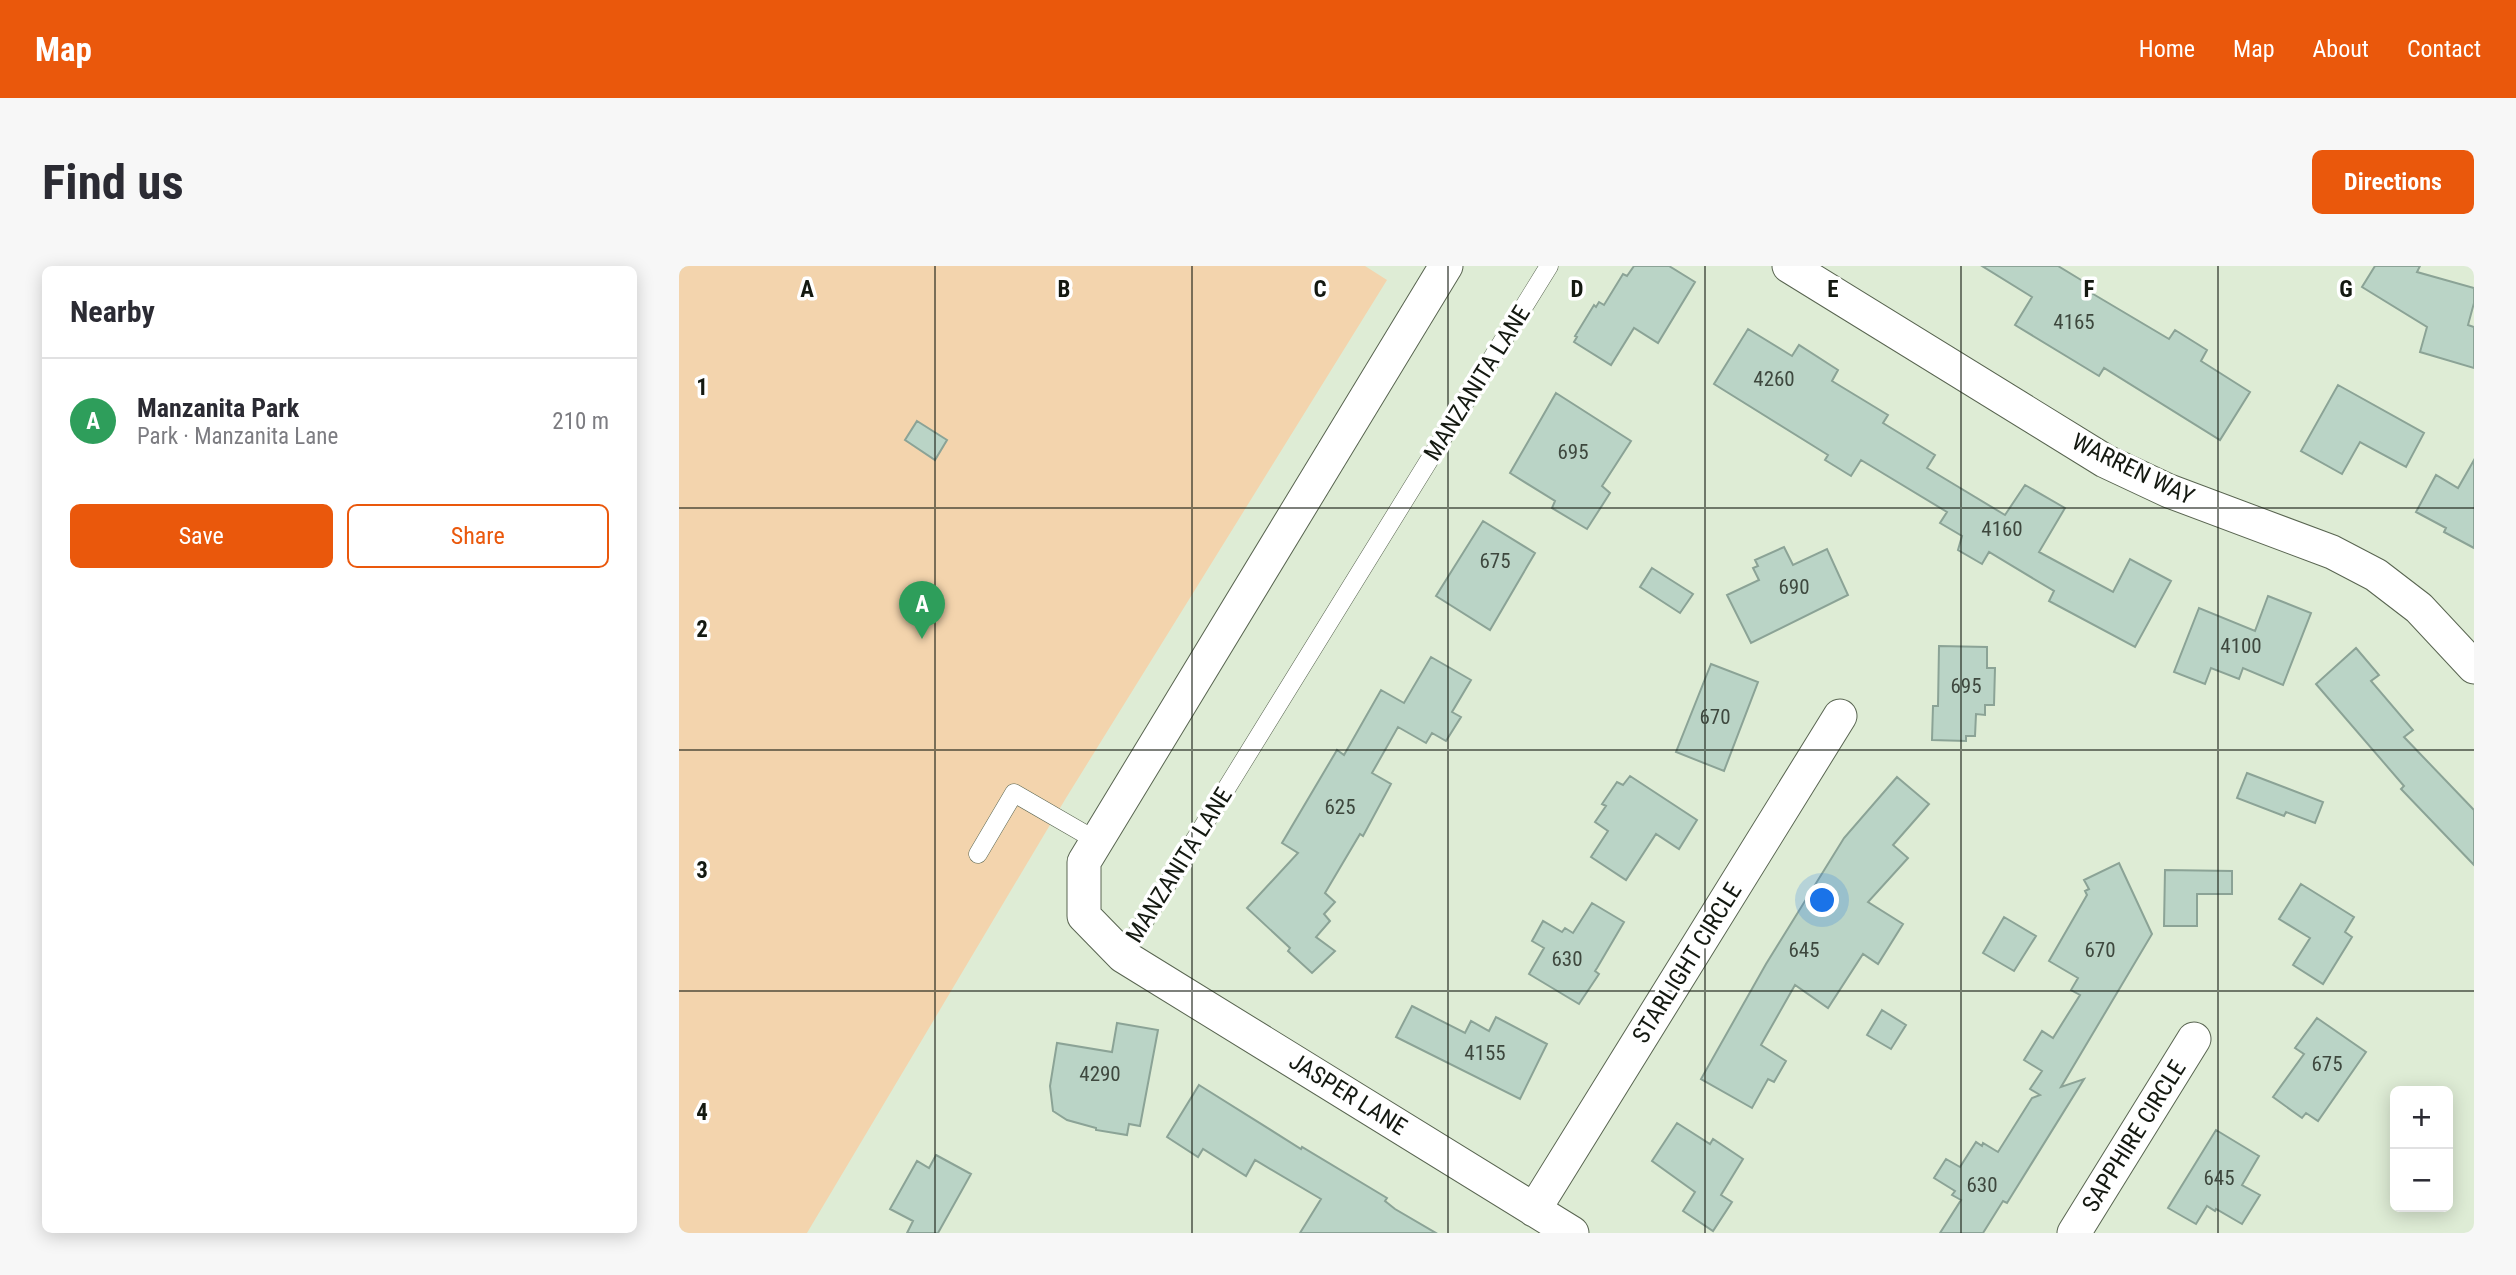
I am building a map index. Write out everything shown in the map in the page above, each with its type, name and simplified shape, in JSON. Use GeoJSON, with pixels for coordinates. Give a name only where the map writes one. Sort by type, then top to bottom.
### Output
{"type":"FeatureCollection","features":[{"type":"Feature","properties":{"kind":"street","name":"MANZANITA LANE"},"geometry":{"type":"LineString","coordinates":[[1123,956],[1084,916],[1084,862],[1446,266]]}},
{"type":"Feature","properties":{"kind":"street","name":"WARREN WAY"},"geometry":{"type":"LineString","coordinates":[[1789,266],[2105,461],[2169,491],[2332,552],[2376,576],[2419,608],[2474,667]]}},
{"type":"Feature","properties":{"kind":"street","name":"STARLIGHT CIRCLE"},"geometry":{"type":"LineString","coordinates":[[1535,1210],[1840,716]]}},
{"type":"Feature","properties":{"kind":"street","name":"JASPER LANE"},"geometry":{"type":"LineString","coordinates":[[1123,956],[1572,1233]]}},
{"type":"Feature","properties":{"kind":"street","name":"SAPPHIRE CIRCLE"},"geometry":{"type":"LineString","coordinates":[[2074,1233],[2194,1039]]}},
{"type":"Feature","properties":{"kind":"lane","name":"MANZANITA LANE"},"geometry":{"type":"LineString","coordinates":[[1123,956],[1549,266]]}},
{"type":"Feature","properties":{"kind":"lane"},"geometry":{"type":"LineString","coordinates":[[978,854],[1014,793],[1097,841]]}},
{"type":"Feature","properties":{"kind":"shaded area"},"geometry":{"type":"Polygon","coordinates":[[[679,266],[1365,266],[1387,280],[1066,798],[807,1233],[679,1233],[679,266]]]}},
{"type":"Feature","properties":{"kind":"building"},"geometry":{"type":"Polygon","coordinates":[[[1634,266],[1669,266],[1695,282],[1658,343],[1634,328],[1611,365],[1574,342],[1577,337],[1575,336],[1594,305],[1596,307],[1599,302],[1604,305],[1623,274],[1627,276],[1634,266]]]}},
{"type":"Feature","properties":{"kind":"building"},"geometry":{"type":"Polygon","coordinates":[[[1982,266],[2058,266],[2086,283],[2083,288],[2169,339],[2175,330],[2207,350],[2201,361],[2250,392],[2220,440],[2104,368],[2099,376],[2015,325],[2032,297],[1982,266]]]}},
{"type":"Feature","properties":{"kind":"building"},"geometry":{"type":"Polygon","coordinates":[[[2375,266],[2420,266],[2417,272],[2474,288],[2474,303],[2468,325],[2474,327],[2474,368],[2420,352],[2427,327],[2362,287],[2375,266]]]}},
{"type":"Feature","properties":{"kind":"building"},"geometry":{"type":"Polygon","coordinates":[[[1748,329],[1792,356],[1799,345],[1838,370],[1832,381],[1888,415],[1883,423],[1935,455],[1927,468],[2005,515],[2025,485],[2065,508],[2039,552],[2113,592],[2130,559],[2171,581],[2135,647],[2049,601],[2054,591],[1989,552],[1982,564],[1958,550],[1962,536],[1940,523],[1947,512],[1861,460],[1851,476],[1825,460],[1828,455],[1714,384],[1748,329]]]}},
{"type":"Feature","properties":{"kind":"building"},"geometry":{"type":"Polygon","coordinates":[[[2338,385],[2424,433],[2406,467],[2360,442],[2342,474],[2301,451],[2338,385]]]}},
{"type":"Feature","properties":{"kind":"building"},"geometry":{"type":"Polygon","coordinates":[[[1556,393],[1631,441],[1602,486],[1610,493],[1587,529],[1552,508],[1555,501],[1510,473],[1556,393]]]}},
{"type":"Feature","properties":{"kind":"building"},"geometry":{"type":"Polygon","coordinates":[[[917,421],[947,440],[935,460],[905,440],[917,421]]]}},
{"type":"Feature","properties":{"kind":"building"},"geometry":{"type":"Polygon","coordinates":[[[2474,460],[2474,548],[2444,532],[2446,528],[2416,512],[2436,475],[2458,488],[2474,460]]]}},
{"type":"Feature","properties":{"kind":"building"},"geometry":{"type":"Polygon","coordinates":[[[1483,521],[1535,553],[1490,630],[1436,596],[1483,521]]]}},
{"type":"Feature","properties":{"kind":"building"},"geometry":{"type":"Polygon","coordinates":[[[1784,547],[1793,565],[1827,549],[1848,595],[1751,643],[1727,595],[1759,580],[1753,568],[1758,566],[1755,560],[1784,547]]]}},
{"type":"Feature","properties":{"kind":"building"},"geometry":{"type":"Polygon","coordinates":[[[1652,568],[1693,594],[1680,613],[1640,587],[1652,568]]]}},
{"type":"Feature","properties":{"kind":"building"},"geometry":{"type":"Polygon","coordinates":[[[2268,596],[2311,613],[2283,685],[2243,668],[2239,679],[2211,668],[2205,684],[2174,672],[2199,608],[2255,631],[2268,596]]]}},
{"type":"Feature","properties":{"kind":"building"},"geometry":{"type":"Polygon","coordinates":[[[1939,646],[1987,647],[1987,668],[1995,668],[1994,705],[1985,705],[1985,715],[1976,714],[1975,736],[1966,736],[1966,741],[1932,740],[1933,706],[1938,706],[1939,646]]]}},
{"type":"Feature","properties":{"kind":"building"},"geometry":{"type":"Polygon","coordinates":[[[2356,648],[2379,675],[2371,681],[2413,730],[2404,737],[2474,810],[2474,865],[2401,789],[2404,786],[2316,684],[2356,648]]]}},
{"type":"Feature","properties":{"kind":"building"},"geometry":{"type":"Polygon","coordinates":[[[1431,657],[1471,680],[1452,712],[1461,717],[1446,741],[1432,733],[1426,743],[1398,727],[1372,773],[1391,784],[1363,836],[1360,834],[1325,893],[1335,902],[1324,914],[1330,921],[1316,937],[1335,951],[1312,973],[1288,951],[1290,948],[1247,908],[1298,853],[1282,843],[1337,750],[1344,755],[1381,690],[1404,703],[1431,657]]]}},
{"type":"Feature","properties":{"kind":"building"},"geometry":{"type":"Polygon","coordinates":[[[1711,664],[1758,682],[1724,771],[1676,752],[1711,664]]]}},
{"type":"Feature","properties":{"kind":"building"},"geometry":{"type":"Polygon","coordinates":[[[2247,773],[2323,802],[2315,823],[2286,812],[2284,816],[2237,798],[2247,773]]]}},
{"type":"Feature","properties":{"kind":"building"},"geometry":{"type":"Polygon","coordinates":[[[1630,776],[1697,820],[1679,849],[1656,834],[1626,880],[1591,857],[1608,831],[1595,822],[1606,806],[1602,804],[1617,782],[1623,785],[1630,776]]]}},
{"type":"Feature","properties":{"kind":"building"},"geometry":{"type":"Polygon","coordinates":[[[1897,777],[1929,804],[1893,845],[1908,858],[1868,902],[1903,924],[1878,964],[1863,954],[1828,1008],[1795,985],[1761,1045],[1786,1061],[1774,1082],[1768,1079],[1752,1108],[1701,1079],[1766,964],[1844,838],[1897,777]]]}},
{"type":"Feature","properties":{"kind":"building"},"geometry":{"type":"Polygon","coordinates":[[[2119,863],[2152,934],[2061,1087],[2084,1079],[2007,1203],[2003,1201],[1983,1233],[1940,1233],[1961,1200],[1952,1195],[1955,1191],[1934,1178],[1946,1159],[1960,1167],[1976,1142],[1998,1152],[2032,1098],[2040,1095],[2030,1089],[2042,1071],[2024,1060],[2042,1031],[2053,1038],[2080,995],[2071,990],[2078,978],[2049,961],[2087,895],[2085,891],[2089,889],[2084,880],[2119,863]]]}},
{"type":"Feature","properties":{"kind":"building"},"geometry":{"type":"Polygon","coordinates":[[[2165,870],[2232,871],[2232,894],[2197,894],[2197,926],[2164,926],[2165,870]]]}},
{"type":"Feature","properties":{"kind":"building"},"geometry":{"type":"Polygon","coordinates":[[[2301,884],[2354,917],[2345,932],[2352,937],[2323,984],[2293,965],[2310,938],[2279,919],[2301,884]]]}},
{"type":"Feature","properties":{"kind":"building"},"geometry":{"type":"Polygon","coordinates":[[[1592,903],[1624,922],[1595,971],[1599,974],[1579,1004],[1529,974],[1544,948],[1532,941],[1543,921],[1562,932],[1565,928],[1573,933],[1592,903]]]}},
{"type":"Feature","properties":{"kind":"building"},"geometry":{"type":"Polygon","coordinates":[[[2004,917],[2036,936],[2014,971],[1983,953],[2004,917]]]}},
{"type":"Feature","properties":{"kind":"building"},"geometry":{"type":"Polygon","coordinates":[[[1412,1006],[1465,1033],[1471,1021],[1489,1031],[1496,1017],[1547,1044],[1520,1099],[1396,1037],[1412,1006]]]}},
{"type":"Feature","properties":{"kind":"building"},"geometry":{"type":"Polygon","coordinates":[[[1882,1010],[1906,1025],[1891,1049],[1867,1035],[1882,1010]]]}},
{"type":"Feature","properties":{"kind":"building"},"geometry":{"type":"Polygon","coordinates":[[[2317,1018],[2366,1052],[2318,1121],[2306,1113],[2302,1118],[2273,1097],[2304,1054],[2295,1048],[2317,1018]]]}},
{"type":"Feature","properties":{"kind":"building"},"geometry":{"type":"Polygon","coordinates":[[[1117,1023],[1158,1030],[1140,1126],[1129,1124],[1127,1135],[1096,1130],[1067,1120],[1053,1111],[1050,1086],[1057,1043],[1112,1052],[1117,1023]]]}},
{"type":"Feature","properties":{"kind":"building"},"geometry":{"type":"Polygon","coordinates":[[[1199,1085],[1301,1149],[1302,1147],[1387,1198],[1385,1201],[1395,1209],[1436,1233],[1300,1233],[1321,1199],[1255,1160],[1246,1176],[1203,1149],[1198,1157],[1167,1137],[1199,1085]]]}},
{"type":"Feature","properties":{"kind":"building"},"geometry":{"type":"Polygon","coordinates":[[[1677,1123],[1710,1144],[1713,1139],[1743,1159],[1721,1195],[1732,1202],[1713,1231],[1683,1211],[1695,1192],[1652,1161],[1677,1123]]]}},
{"type":"Feature","properties":{"kind":"building"},"geometry":{"type":"Polygon","coordinates":[[[2216,1130],[2259,1156],[2242,1185],[2260,1195],[2242,1224],[2207,1206],[2196,1224],[2168,1208],[2216,1130]]]}},
{"type":"Feature","properties":{"kind":"building"},"geometry":{"type":"Polygon","coordinates":[[[936,1155],[971,1174],[938,1233],[907,1233],[913,1221],[890,1209],[917,1161],[929,1168],[936,1155]]]}},
{"type":"Feature","properties":{"kind":"place","name":"Manzanita Park"},"geometry":{"type":"Point","coordinates":[922,639]}}]}
